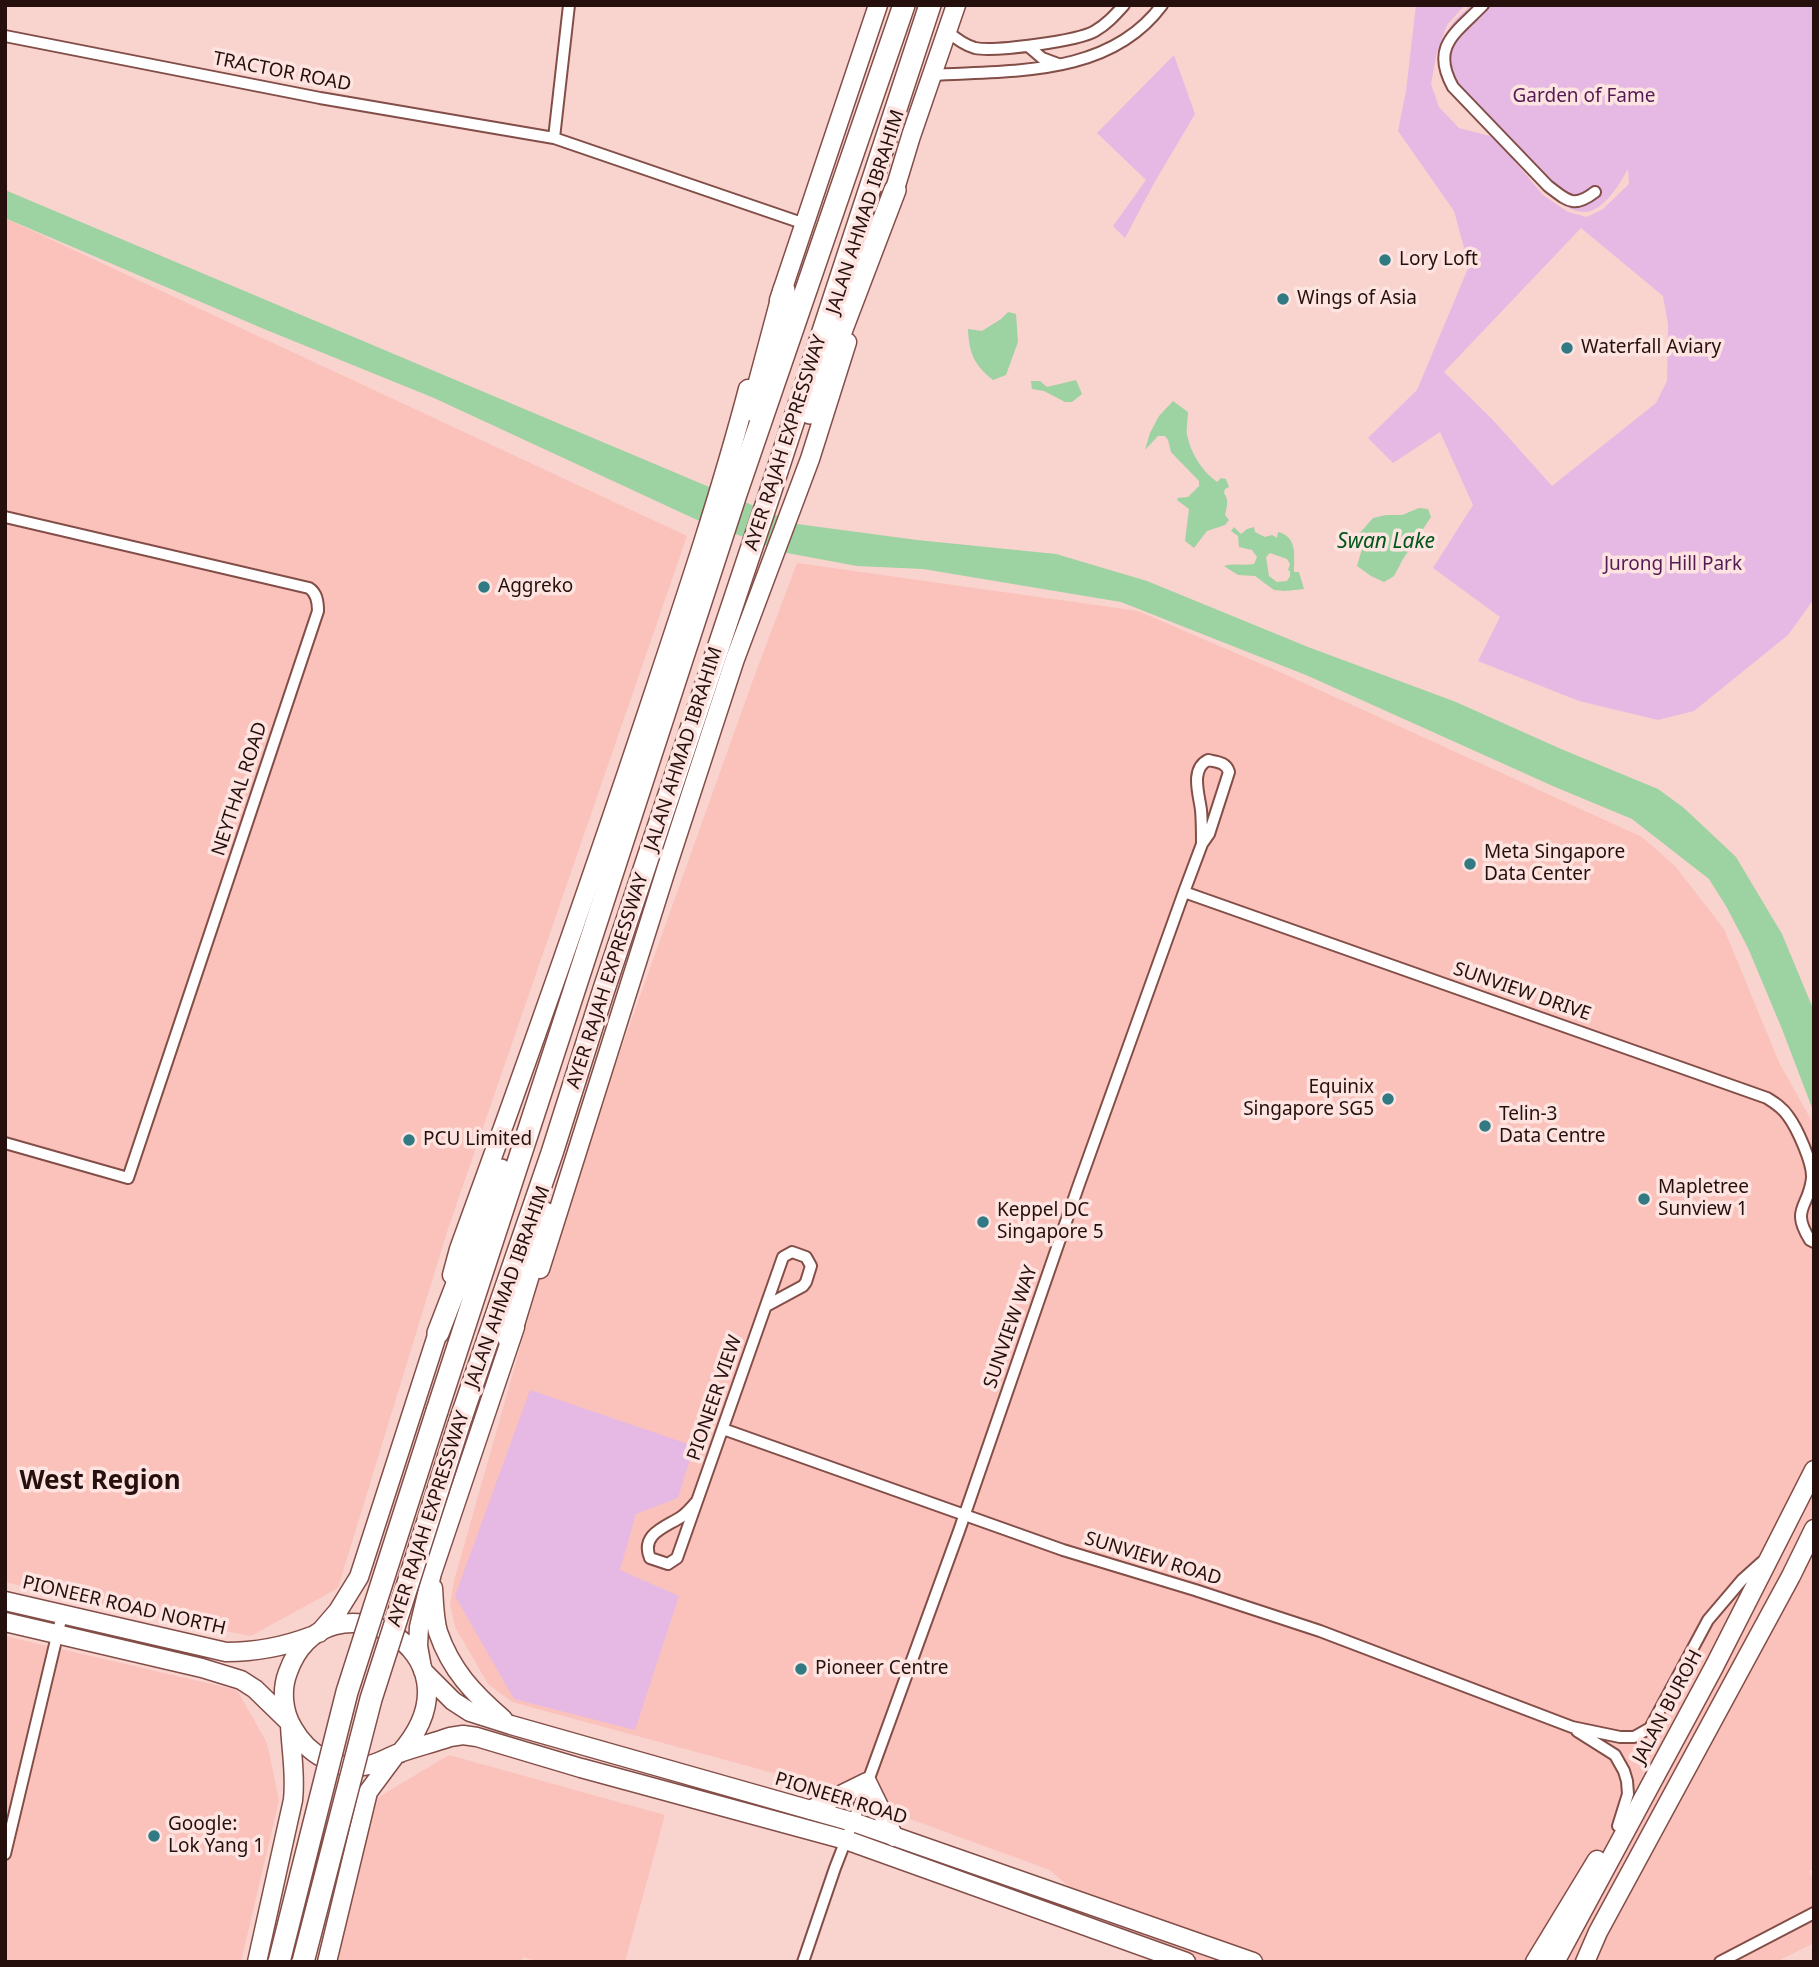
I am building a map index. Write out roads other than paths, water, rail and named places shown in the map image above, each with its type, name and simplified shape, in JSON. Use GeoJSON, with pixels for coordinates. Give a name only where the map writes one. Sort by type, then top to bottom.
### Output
{"type":"FeatureCollection","features":[{"type":"Feature","properties":{"kind":"highway","name":"AYER RAJAH EXPRESSWAY"},"geometry":{"type":"LineString","coordinates":[[279,1962],[347,1692],[437,1410],[736,494],[904,5]]}},
{"type":"Feature","properties":{"kind":"highway","name":"AYER RAJAH EXPRESSWAY"},"geometry":{"type":"LineString","coordinates":[[303,1962],[371,1699],[461,1418],[552,1153],[930,5]]}},
{"type":"Feature","properties":{"kind":"highway"},"geometry":{"type":"LineString","coordinates":[[770,493],[794,456],[895,190]]}},
{"type":"Feature","properties":{"kind":"highway"},"geometry":{"type":"LineString","coordinates":[[736,494],[735,473],[784,290]]}},
{"type":"Feature","properties":{"kind":"highway"},"geometry":{"type":"LineString","coordinates":[[438,1333],[522,1114],[552,1056]]}},
{"type":"Feature","properties":{"kind":"highway"},"geometry":{"type":"LineString","coordinates":[[509,1339],[533,1260],[554,1174],[552,1153]]}},
{"type":"Feature","properties":{"kind":"main road"},"geometry":{"type":"LineString","coordinates":[[318,1634],[338,1611],[359,1577],[438,1333],[459,1249],[548,1006],[604,842],[701,553],[760,343],[784,290],[878,5]]}},
{"type":"Feature","properties":{"kind":"main road","name":"JALAN AHMAD IBRAHIM"},"geometry":{"type":"LineString","coordinates":[[422,1670],[418,1646],[419,1627],[432,1573],[509,1339],[540,1270],[670,857],[736,659],[810,459],[956,5]]}},
{"type":"Feature","properties":{"kind":"main road","name":"JALAN BUROH"},"geometry":{"type":"LineString","coordinates":[[1555,1962],[1814,1470]]}},
{"type":"Feature","properties":{"kind":"main road"},"geometry":{"type":"LineString","coordinates":[[1585,1962],[1598,1932],[1814,1529]]}},
{"type":"Feature","properties":{"kind":"main road"},"geometry":{"type":"LineString","coordinates":[[432,1573],[438,1630],[447,1653],[477,1697],[511,1725]]}},
{"type":"Feature","properties":{"kind":"main road","name":"PIONEER ROAD NORTH"},"geometry":{"type":"LineString","coordinates":[[5,1601],[226,1652],[252,1652],[294,1643],[318,1634]]}},
{"type":"Feature","properties":{"kind":"main road"},"geometry":{"type":"LineString","coordinates":[[5,1622],[202,1668],[241,1680],[255,1689],[290,1724],[295,1778],[293,1800],[257,1962]]}},
{"type":"Feature","properties":{"kind":"main road"},"geometry":{"type":"LineString","coordinates":[[327,1962],[368,1792],[417,1731],[424,1716],[426,1684],[415,1654],[405,1642],[378,1626],[347,1623],[332,1627],[304,1644],[287,1674],[284,1690],[285,1708],[298,1738],[321,1758],[336,1764],[366,1766],[398,1754]]}},
{"type":"Feature","properties":{"kind":"main road","name":"PIONEER ROAD"},"geometry":{"type":"LineString","coordinates":[[422,1670],[453,1701],[470,1712],[853,1822],[1253,1962]]}},
{"type":"Feature","properties":{"kind":"main road","name":"PIONEER ROAD"},"geometry":{"type":"LineString","coordinates":[[398,1754],[450,1737],[477,1737],[846,1840],[1185,1962]]}},
{"type":"Feature","properties":{"kind":"main road"},"geometry":{"type":"LineString","coordinates":[[1535,1962],[1618,1826],[1662,1763]]}},
{"type":"Feature","properties":{"kind":"main road"},"geometry":{"type":"LineString","coordinates":[[810,1810],[867,1782],[894,1837]]}},
{"type":"Feature","properties":{"kind":"street"},"geometry":{"type":"LineString","coordinates":[[554,138],[569,5]]}},
{"type":"Feature","properties":{"kind":"street"},"geometry":{"type":"LineString","coordinates":[[932,75],[975,60],[1093,32],[1111,20],[1124,5]]}},
{"type":"Feature","properties":{"kind":"street"},"geometry":{"type":"LineString","coordinates":[[947,31],[975,60],[1026,70],[1059,65],[1115,47],[1149,22],[1162,5]]}},
{"type":"Feature","properties":{"kind":"street"},"geometry":{"type":"LineString","coordinates":[[1483,5],[1448,41],[1444,64],[1453,87],[1548,186],[1575,202],[1583,202],[1595,192]]}},
{"type":"Feature","properties":{"kind":"street","name":"TRACTOR ROAD"},"geometry":{"type":"LineString","coordinates":[[5,36],[320,97],[554,138],[806,224]]}},
{"type":"Feature","properties":{"kind":"street"},"geometry":{"type":"LineString","coordinates":[[1028,46],[1042,58],[1059,65]]}},
{"type":"Feature","properties":{"kind":"street"},"geometry":{"type":"LineString","coordinates":[[1026,70],[1028,46]]}},
{"type":"Feature","properties":{"kind":"street","name":"NEYTHAL ROAD"},"geometry":{"type":"LineString","coordinates":[[5,517],[309,588],[313,590],[318,611],[128,1178],[5,1143]]}},
{"type":"Feature","properties":{"kind":"street","name":"SUNVIEW WAY"},"geometry":{"type":"LineString","coordinates":[[803,1962],[1184,892],[1202,844],[1209,834],[1229,772],[1226,765],[1208,760],[1202,765],[1196,780],[1202,821],[1202,844]]}},
{"type":"Feature","properties":{"kind":"street","name":"SUNVIEW DRIVE"},"geometry":{"type":"LineString","coordinates":[[1184,892],[1767,1098],[1782,1107],[1790,1118],[1813,1169],[1810,1190],[1800,1213],[1803,1229],[1814,1242]]}},
{"type":"Feature","properties":{"kind":"street","name":"PIONEER VIEW"},"geometry":{"type":"LineString","coordinates":[[697,1501],[678,1519],[656,1530],[648,1548],[650,1558],[668,1564],[675,1561],[697,1501],[723,1429],[783,1257],[792,1252],[806,1257],[811,1266],[806,1282],[766,1306]]}},
{"type":"Feature","properties":{"kind":"street","name":"SUNVIEW ROAD"},"geometry":{"type":"LineString","coordinates":[[723,1429],[1063,1550],[1320,1631],[1572,1727],[1627,1737],[1634,1737],[1650,1728],[1708,1620],[1742,1580],[1773,1552]]}},
{"type":"Feature","properties":{"kind":"street"},"geometry":{"type":"LineString","coordinates":[[5,1854],[62,1615]]}},
{"type":"Feature","properties":{"kind":"street","name":"SUNVIEW ROAD"},"geometry":{"type":"LineString","coordinates":[[1572,1727],[1615,1755],[1624,1771],[1628,1794],[1618,1826]]}},
{"type":"Feature","properties":{"kind":"street"},"geometry":{"type":"LineString","coordinates":[[1720,1962],[1814,1913]]}},
{"type":"Feature","properties":{"kind":"water"},"geometry":{"type":"Polygon","coordinates":[[[5,190],[797,524],[1056,554],[1147,581],[1308,647],[1456,702],[1658,789],[1684,808],[1736,857],[1782,934],[1814,1011],[1814,1113],[1748,948],[1726,906],[1709,879],[1632,819],[1306,675],[1121,602],[923,569],[857,566],[787,553],[695,519],[434,398],[264,329],[5,218],[5,190]]]}},
{"type":"Feature","properties":{"kind":"water"},"geometry":{"type":"Polygon","coordinates":[[[1008,312],[1016,314],[1018,342],[1006,375],[993,380],[974,358],[968,329],[982,331],[1008,312]]]}},
{"type":"Feature","properties":{"kind":"water"},"geometry":{"type":"Polygon","coordinates":[[[1076,380],[1082,394],[1072,402],[1065,402],[1044,391],[1032,389],[1031,381],[1040,381],[1047,387],[1076,380]]]}},
{"type":"Feature","properties":{"kind":"water"},"geometry":{"type":"Polygon","coordinates":[[[1173,401],[1188,412],[1187,435],[1198,462],[1217,482],[1221,478],[1226,479],[1229,487],[1224,493],[1227,501],[1225,515],[1229,520],[1225,525],[1207,531],[1194,548],[1185,541],[1189,509],[1177,500],[1188,497],[1199,486],[1199,481],[1171,452],[1165,436],[1158,436],[1145,450],[1159,416],[1173,401]]]}},
{"type":"Feature","properties":{"kind":"water","name":"Swan Lake"},"geometry":{"type":"Polygon","coordinates":[[[1419,508],[1428,509],[1431,517],[1394,576],[1384,582],[1357,566],[1362,549],[1357,536],[1373,518],[1402,515],[1419,508]]]}},
{"type":"Feature","properties":{"kind":"water"},"geometry":{"type":"Polygon","coordinates":[[[1234,527],[1241,534],[1254,527],[1255,532],[1265,537],[1272,535],[1277,538],[1278,532],[1284,534],[1292,543],[1294,572],[1299,572],[1304,589],[1274,590],[1255,576],[1238,575],[1224,566],[1254,564],[1257,557],[1252,550],[1239,547],[1238,536],[1231,531],[1234,527]],[[1270,553],[1266,557],[1269,576],[1277,582],[1287,581],[1290,576],[1287,559],[1270,553]]]}},
{"type":"Feature","properties":{"kind":"place","name":"Lory Loft"},"geometry":{"type":"Point","coordinates":[1385,260]}},
{"type":"Feature","properties":{"kind":"place","name":"Wings of Asia"},"geometry":{"type":"Point","coordinates":[1283,299]}},
{"type":"Feature","properties":{"kind":"place","name":"Waterfall Aviary"},"geometry":{"type":"Point","coordinates":[1567,348]}},
{"type":"Feature","properties":{"kind":"place","name":"Aggreko"},"geometry":{"type":"Point","coordinates":[484,587]}},
{"type":"Feature","properties":{"kind":"place","name":"Meta Singapore Data Center"},"geometry":{"type":"Point","coordinates":[1470,864]}},
{"type":"Feature","properties":{"kind":"place","name":"Equinix Singapore SG5"},"geometry":{"type":"Point","coordinates":[1388,1099]}},
{"type":"Feature","properties":{"kind":"place","name":"Telin-3 Data Centre"},"geometry":{"type":"Point","coordinates":[1485,1126]}},
{"type":"Feature","properties":{"kind":"place","name":"PCU Limited"},"geometry":{"type":"Point","coordinates":[409,1140]}},
{"type":"Feature","properties":{"kind":"place","name":"Mapletree Sunview 1"},"geometry":{"type":"Point","coordinates":[1644,1199]}},
{"type":"Feature","properties":{"kind":"place","name":"Keppel DC Singapore 5"},"geometry":{"type":"Point","coordinates":[983,1222]}},
{"type":"Feature","properties":{"kind":"place","name":"Pioneer Centre"},"geometry":{"type":"Point","coordinates":[801,1669]}},
{"type":"Feature","properties":{"kind":"place","name":"Google: Lok Yang 1"},"geometry":{"type":"Point","coordinates":[154,1836]}},
{"type":"Feature","properties":{"kind":"district","name":"West Region"},"geometry":{"type":"Point","coordinates":[100,1482]}},
{"type":"Feature","properties":{"kind":"park label","name":"Garden of Fame"},"geometry":{"type":"Point","coordinates":[1584,97]}},
{"type":"Feature","properties":{"kind":"park label","name":"Jurong Hill Park"},"geometry":{"type":"Point","coordinates":[1673,565]}}]}
